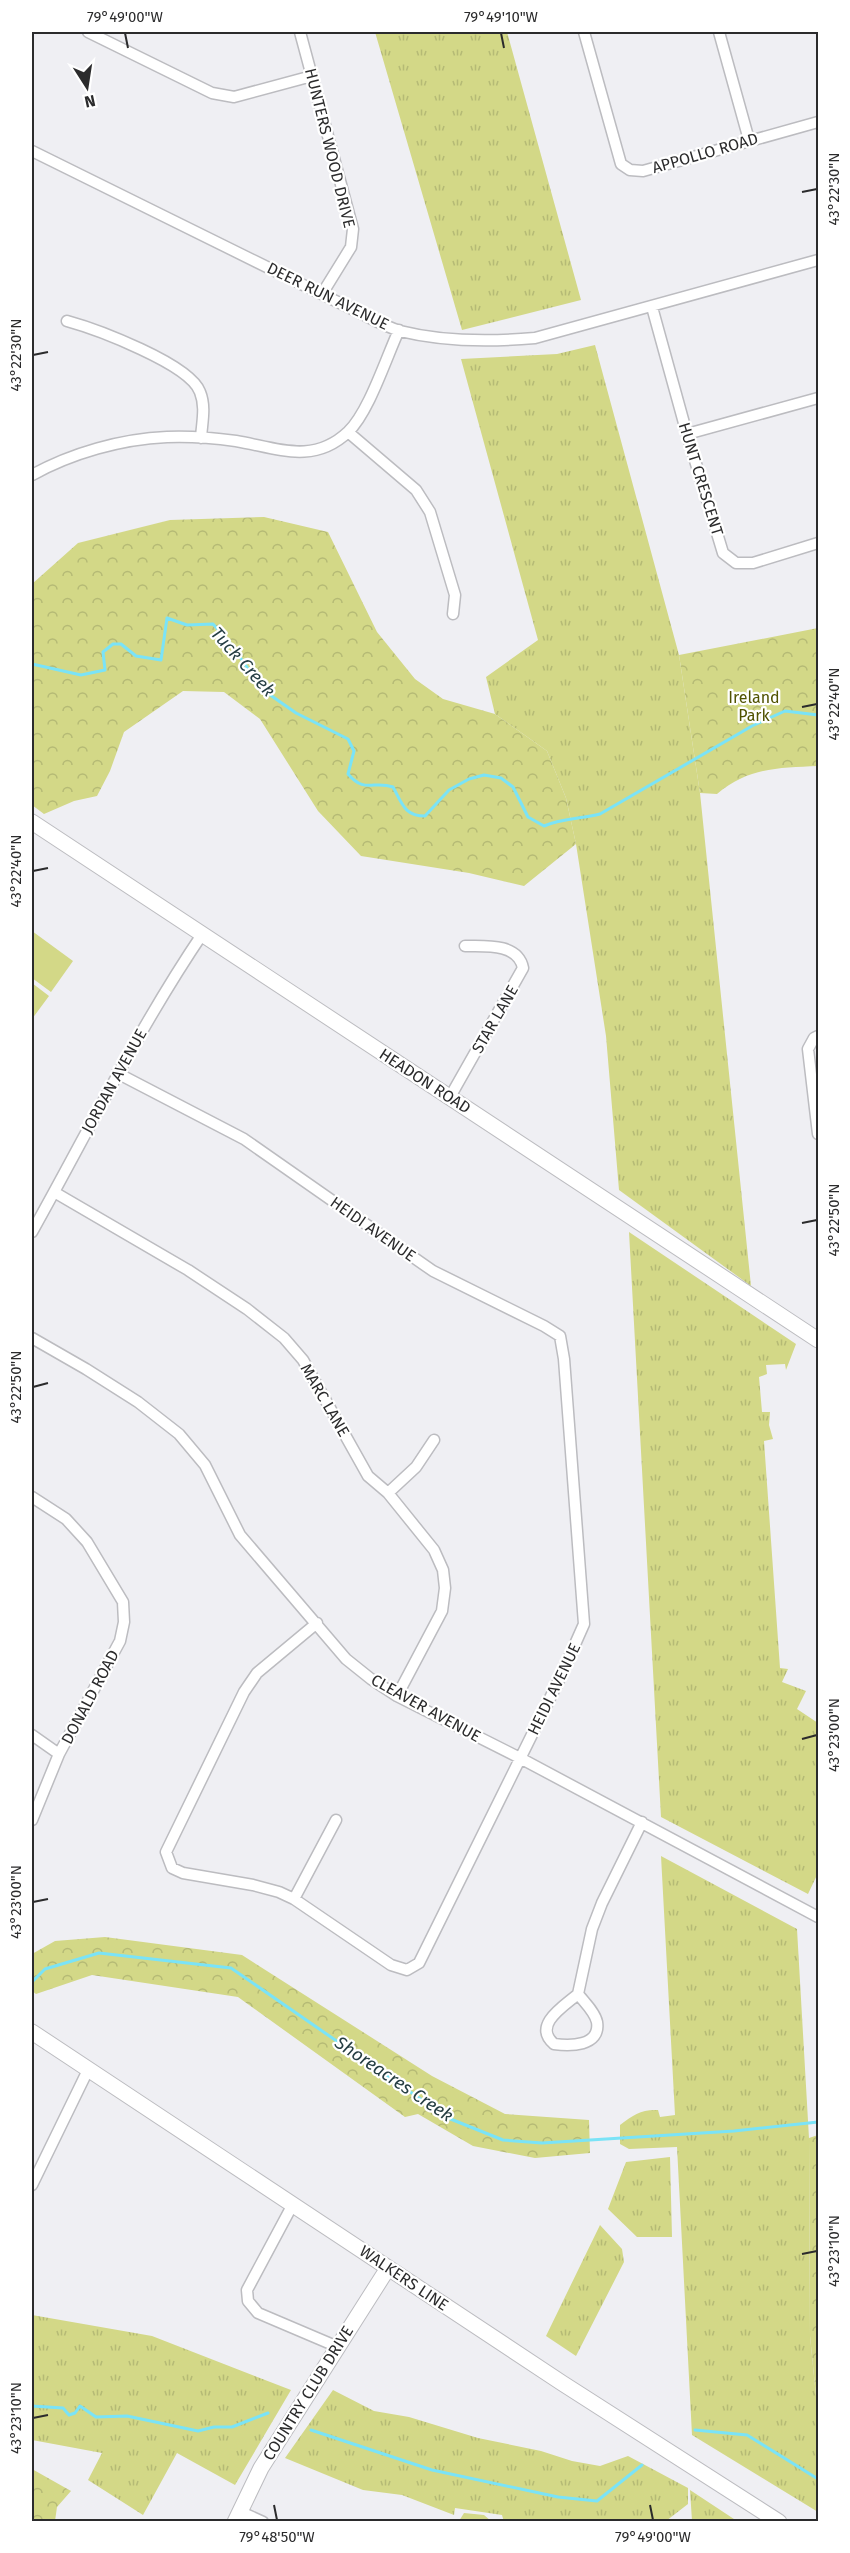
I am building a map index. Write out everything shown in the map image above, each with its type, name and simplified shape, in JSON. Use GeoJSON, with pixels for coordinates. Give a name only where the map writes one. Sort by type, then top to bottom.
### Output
{"type":"FeatureCollection","features":[{"type":"Feature","properties":{"kind":"street"},"geometry":{"type":"LineString","coordinates":[[88,32],[212,93],[234,98],[312,76]]}},
{"type":"Feature","properties":{"kind":"street","name":"HUNTERS WOOD DRIVE"},"geometry":{"type":"LineString","coordinates":[[300,32],[353,229],[351,247],[322,294]]}},
{"type":"Feature","properties":{"kind":"street","name":"APPOLLO ROAD"},"geometry":{"type":"LineString","coordinates":[[584,32],[621,164],[630,170],[643,171],[819,122]]}},
{"type":"Feature","properties":{"kind":"street"},"geometry":{"type":"LineString","coordinates":[[719,32],[749,140]]}},
{"type":"Feature","properties":{"kind":"street","name":"DEER RUN AVENUE"},"geometry":{"type":"LineString","coordinates":[[32,151],[399,330],[440,337],[487,341],[523,339],[557,333],[819,260]]}},
{"type":"Feature","properties":{"kind":"street","name":"HUNT CRESCENT"},"geometry":{"type":"LineString","coordinates":[[652,307],[723,553],[736,564],[753,563],[819,543]]}},
{"type":"Feature","properties":{"kind":"street"},"geometry":{"type":"LineString","coordinates":[[67,321],[142,350],[191,380],[199,389],[204,406],[201,438]]}},
{"type":"Feature","properties":{"kind":"street"},"geometry":{"type":"LineString","coordinates":[[32,475],[81,453],[125,442],[167,437],[235,441],[294,453],[327,448],[348,432],[360,417],[399,330]]}},
{"type":"Feature","properties":{"kind":"street"},"geometry":{"type":"LineString","coordinates":[[687,434],[819,398]]}},
{"type":"Feature","properties":{"kind":"street"},"geometry":{"type":"LineString","coordinates":[[348,432],[416,490],[430,512],[455,595],[453,614]]}},
{"type":"Feature","properties":{"kind":"street","name":"HEADON ROAD"},"geometry":{"type":"LineString","coordinates":[[32,822],[819,1340]]}},
{"type":"Feature","properties":{"kind":"street","name":"JORDAN AVENUE"},"geometry":{"type":"LineString","coordinates":[[32,1232],[117,1073],[202,933]]}},
{"type":"Feature","properties":{"kind":"street","name":"STAR LANE"},"geometry":{"type":"LineString","coordinates":[[450,1097],[523,968],[519,957],[506,949],[465,946]]}},
{"type":"Feature","properties":{"kind":"street"},"geometry":{"type":"LineString","coordinates":[[819,1036],[814,1038],[808,1049],[819,1134]]}},
{"type":"Feature","properties":{"kind":"street","name":"HEIDI AVENUE"},"geometry":{"type":"LineString","coordinates":[[117,1073],[244,1139],[433,1271],[560,1336],[564,1359],[584,1624],[419,1963],[407,1970],[391,1965],[294,1899],[253,1885],[183,1874],[172,1868],[166,1852],[244,1692],[258,1673],[317,1623]]}},
{"type":"Feature","properties":{"kind":"street","name":"MARC LANE"},"geometry":{"type":"LineString","coordinates":[[54,1192],[188,1270],[247,1309],[284,1338],[303,1360],[368,1476],[388,1493],[434,1550],[443,1570],[445,1587],[442,1611],[397,1696]]}},
{"type":"Feature","properties":{"kind":"street","name":"CLEAVER AVENUE"},"geometry":{"type":"LineString","coordinates":[[32,1338],[94,1374],[179,1434],[205,1465],[240,1535],[346,1659],[371,1679],[397,1696],[520,1758],[819,1917]]}},
{"type":"Feature","properties":{"kind":"street"},"geometry":{"type":"LineString","coordinates":[[388,1493],[416,1467],[434,1440]]}},
{"type":"Feature","properties":{"kind":"street","name":"DONALD ROAD"},"geometry":{"type":"LineString","coordinates":[[32,1497],[66,1519],[87,1542],[123,1602],[124,1622],[120,1641],[59,1754],[32,1820]]}},
{"type":"Feature","properties":{"kind":"street"},"geometry":{"type":"LineString","coordinates":[[32,1735],[59,1754]]}},
{"type":"Feature","properties":{"kind":"street"},"geometry":{"type":"LineString","coordinates":[[294,1899],[336,1820]]}},
{"type":"Feature","properties":{"kind":"street"},"geometry":{"type":"LineString","coordinates":[[578,1994],[597,2021],[596,2031],[592,2039],[584,2044],[554,2044],[547,2038],[545,2030],[548,2020],[578,1994],[592,1929],[642,1822]]}},
{"type":"Feature","properties":{"kind":"street","name":"WALKERS LINE"},"geometry":{"type":"LineString","coordinates":[[32,2032],[388,2268],[779,2522]]}},
{"type":"Feature","properties":{"kind":"street"},"geometry":{"type":"LineString","coordinates":[[32,2186],[88,2070]]}},
{"type":"Feature","properties":{"kind":"street"},"geometry":{"type":"LineString","coordinates":[[293,2204],[247,2290],[248,2301],[258,2313],[338,2347]]}},
{"type":"Feature","properties":{"kind":"street","name":"COUNTRY CLUB DRIVE"},"geometry":{"type":"LineString","coordinates":[[238,2517],[261,2468],[388,2268]]}},
{"type":"Feature","properties":{"kind":"street"},"geometry":{"type":"LineString","coordinates":[[238,2517],[263,2522]]}},
{"type":"Feature","properties":{"kind":"green space"},"geometry":{"type":"Polygon","coordinates":[[[375,32],[507,32],[581,300],[462,330],[375,32]]]}},
{"type":"Feature","properties":{"kind":"green space"},"geometry":{"type":"Polygon","coordinates":[[[595,345],[679,655],[700,793],[751,1286],[619,1190],[606,1036],[576,844],[566,798],[547,751],[495,714],[486,677],[538,640],[461,359],[557,354],[595,345]]]}},
{"type":"Feature","properties":{"kind":"green space"},"geometry":{"type":"Polygon","coordinates":[[[264,517],[328,532],[377,632],[415,679],[443,699],[495,714],[547,751],[566,798],[576,844],[524,886],[469,873],[361,856],[318,811],[260,719],[224,692],[183,691],[124,732],[110,771],[97,796],[74,801],[44,814],[32,805],[32,584],[78,543],[170,520],[264,517]]]}},
{"type":"Feature","properties":{"kind":"green space","name":"Ireland Park"},"geometry":{"type":"Polygon","coordinates":[[[818,628],[818,766],[765,771],[741,779],[717,794],[700,793],[679,655],[818,628]]]}},
{"type":"Feature","properties":{"kind":"green space"},"geometry":{"type":"Polygon","coordinates":[[[32,931],[73,961],[51,992],[32,978],[32,931]]]}},
{"type":"Feature","properties":{"kind":"green space"},"geometry":{"type":"Polygon","coordinates":[[[32,983],[49,996],[32,1019],[32,983]]]}},
{"type":"Feature","properties":{"kind":"green space"},"geometry":{"type":"Polygon","coordinates":[[[629,1232],[796,1344],[786,1370],[785,1364],[766,1365],[767,1374],[759,1377],[762,1412],[770,1412],[769,1425],[773,1439],[764,1441],[780,1668],[788,1669],[782,1682],[806,1691],[797,1709],[818,1723],[818,1873],[808,1894],[661,1817],[629,1232]]]}},
{"type":"Feature","properties":{"kind":"green space"},"geometry":{"type":"Polygon","coordinates":[[[661,1856],[797,1929],[809,2138],[810,2336],[818,2416],[818,2512],[692,2435],[677,2147],[629,2149],[620,2144],[620,2125],[634,2116],[652,2110],[658,2110],[660,2117],[675,2115],[661,1856]]]}},
{"type":"Feature","properties":{"kind":"green space"},"geometry":{"type":"Polygon","coordinates":[[[105,1937],[242,1955],[432,2076],[505,2114],[589,2120],[590,2153],[535,2158],[473,2146],[418,2114],[405,2117],[238,1997],[92,1975],[36,1994],[32,1991],[32,1954],[55,1941],[105,1937]]]}},
{"type":"Feature","properties":{"kind":"green space"},"geometry":{"type":"Polygon","coordinates":[[[818,2135],[818,2416],[810,2336],[809,2138],[818,2135]]]}},
{"type":"Feature","properties":{"kind":"green space"},"geometry":{"type":"Polygon","coordinates":[[[670,2157],[672,2237],[637,2237],[608,2209],[626,2162],[670,2157]]]}},
{"type":"Feature","properties":{"kind":"green space"},"geometry":{"type":"Polygon","coordinates":[[[600,2225],[622,2249],[624,2262],[576,2356],[546,2336],[600,2225]]]}},
{"type":"Feature","properties":{"kind":"green space"},"geometry":{"type":"Polygon","coordinates":[[[32,2315],[152,2336],[291,2390],[235,2485],[177,2453],[143,2515],[88,2480],[102,2453],[32,2440],[32,2315]]]}},
{"type":"Feature","properties":{"kind":"green space"},"geometry":{"type":"Polygon","coordinates":[[[333,2390],[374,2411],[409,2417],[478,2438],[541,2451],[572,2461],[600,2466],[628,2456],[688,2488],[688,2504],[666,2521],[504,2522],[502,2515],[455,2508],[454,2515],[402,2495],[363,2490],[285,2458],[333,2390]]]}},
{"type":"Feature","properties":{"kind":"green space"},"geometry":{"type":"Polygon","coordinates":[[[32,2469],[71,2491],[57,2507],[55,2521],[32,2521],[32,2469]]]}},
{"type":"Feature","properties":{"kind":"green space"},"geometry":{"type":"Polygon","coordinates":[[[690,2490],[737,2521],[692,2521],[690,2490]]]}},
{"type":"Feature","properties":{"kind":"green space"},"geometry":{"type":"Polygon","coordinates":[[[464,2513],[484,2515],[491,2521],[459,2521],[464,2513]]]}},
{"type":"Feature","properties":{"kind":"waterway","name":"Tuck Creek"},"geometry":{"type":"LineString","coordinates":[[32,664],[81,675],[105,670],[103,652],[113,644],[121,644],[136,656],[161,660],[167,618],[187,625],[213,624],[230,643],[263,690],[296,713],[348,739],[354,751],[348,774],[354,780],[364,785],[393,787],[408,811],[425,816],[449,790],[469,779],[484,775],[501,778],[513,787],[528,817],[544,826],[558,821],[600,814],[752,726],[785,711],[818,715]]}},
{"type":"Feature","properties":{"kind":"waterway","name":"Shoreacres Creek"},"geometry":{"type":"LineString","coordinates":[[32,1982],[45,1969],[99,1953],[231,1968],[448,2118],[503,2140],[542,2143],[734,2131],[818,2122]]}},
{"type":"Feature","properties":{"kind":"waterway","name":"Shoreacres Creek"},"geometry":{"type":"LineString","coordinates":[[32,2406],[63,2408],[69,2415],[75,2413],[80,2406],[96,2417],[127,2416],[198,2431],[214,2427],[232,2427],[268,2413]]}},
{"type":"Feature","properties":{"kind":"waterway","name":"Shoreacres Creek"},"geometry":{"type":"LineString","coordinates":[[311,2430],[432,2470],[558,2497],[597,2501],[642,2465]]}},
{"type":"Feature","properties":{"kind":"waterway","name":"Shoreacres Creek"},"geometry":{"type":"LineString","coordinates":[[695,2430],[747,2435],[818,2479]]}}]}
